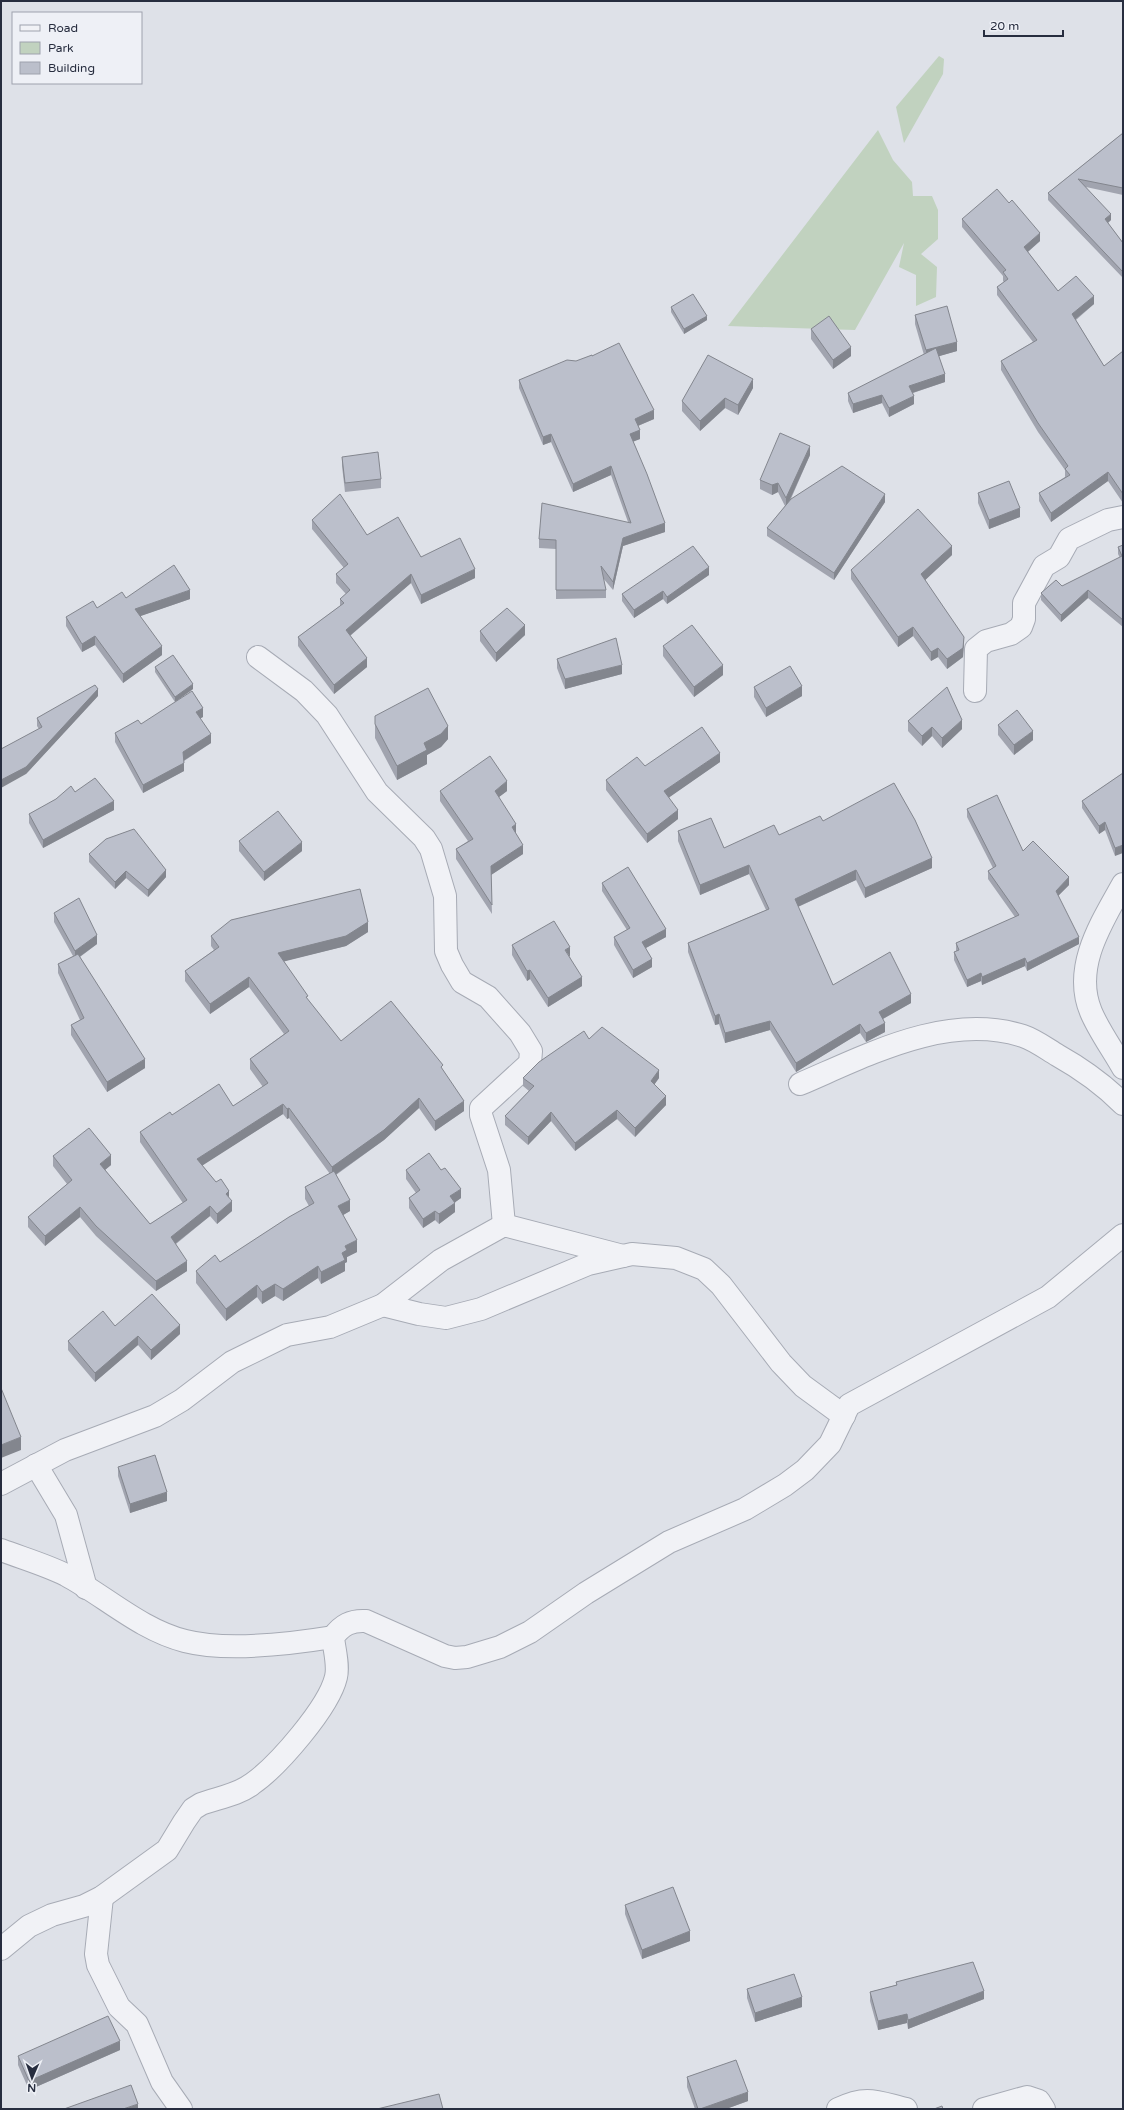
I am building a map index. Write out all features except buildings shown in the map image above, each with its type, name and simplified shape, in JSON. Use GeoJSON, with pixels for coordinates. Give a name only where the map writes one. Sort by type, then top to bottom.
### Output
{"type":"FeatureCollection","features":[{"type":"Feature","properties":{"kind":"street"},"geometry":{"type":"LineString","coordinates":[[975,691],[976,649],[986,641],[1011,634],[1020,627],[1024,619],[1024,603],[1044,566],[1059,557],[1069,539],[1108,520],[1123,517]]}},
{"type":"Feature","properties":{"kind":"street"},"geometry":{"type":"LineString","coordinates":[[258,657],[304,691],[327,715],[377,792],[424,838],[431,849],[445,896],[446,951],[452,965],[462,982],[488,997],[495,1004],[520,1033],[531,1051],[530,1063],[481,1108],[481,1115],[499,1170],[504,1225]]}},
{"type":"Feature","properties":{"kind":"street"},"geometry":{"type":"LineString","coordinates":[[1123,884],[1094,938],[1085,970],[1086,992],[1091,1012],[1123,1068]]}},
{"type":"Feature","properties":{"kind":"street"},"geometry":{"type":"LineString","coordinates":[[800,1084],[889,1046],[950,1031],[990,1030],[1024,1037],[1072,1064],[1098,1081],[1123,1104]]}},
{"type":"Feature","properties":{"kind":"street"},"geometry":{"type":"LineString","coordinates":[[1,1484],[65,1450],[155,1416],[182,1400],[232,1362],[286,1335],[330,1326],[383,1305],[441,1260],[504,1225],[624,1256]]}},
{"type":"Feature","properties":{"kind":"street"},"geometry":{"type":"LineString","coordinates":[[1,1550],[65,1575],[149,1626],[185,1641],[224,1647],[304,1642],[333,1637],[341,1627],[355,1622],[366,1621],[450,1657],[467,1657],[500,1648],[530,1632],[586,1593],[669,1542],[745,1509],[785,1485],[805,1470],[830,1444],[849,1405],[1048,1297],[1123,1235]]}},
{"type":"Feature","properties":{"kind":"street"},"geometry":{"type":"LineString","coordinates":[[383,1305],[419,1314],[446,1318],[481,1309],[588,1264],[632,1254],[676,1258],[704,1269],[721,1285],[781,1363],[803,1386],[844,1416]]}},
{"type":"Feature","properties":{"kind":"street"},"geometry":{"type":"LineString","coordinates":[[36,1466],[66,1514],[86,1588]]}},
{"type":"Feature","properties":{"kind":"street"},"geometry":{"type":"LineString","coordinates":[[1,1949],[29,1926],[52,1915],[84,1906],[102,1897],[167,1850],[193,1809],[200,1804],[252,1785],[280,1758],[314,1717],[333,1688],[337,1674],[333,1637]]}},
{"type":"Feature","properties":{"kind":"street"},"geometry":{"type":"LineString","coordinates":[[102,1897],[96,1954],[98,1966],[120,2007],[137,2024],[162,2082],[181,2109]]}},
{"type":"Feature","properties":{"kind":"street"},"geometry":{"type":"LineString","coordinates":[[984,2109],[1028,2097],[1039,2101],[1044,2109]]}},
{"type":"Feature","properties":{"kind":"street"},"geometry":{"type":"LineString","coordinates":[[838,2109],[852,2102],[863,2100],[906,2109]]}},
{"type":"Feature","properties":{"kind":"green space"},"geometry":{"type":"Polygon","coordinates":[[[939,56],[944,59],[943,74],[904,143],[896,107],[939,56]]]}},
{"type":"Feature","properties":{"kind":"green space"},"geometry":{"type":"Polygon","coordinates":[[[878,130],[893,160],[912,182],[913,196],[932,196],[938,210],[938,239],[921,254],[937,267],[936,297],[916,306],[916,275],[899,267],[904,243],[855,330],[728,326],[878,130]]]}}]}
